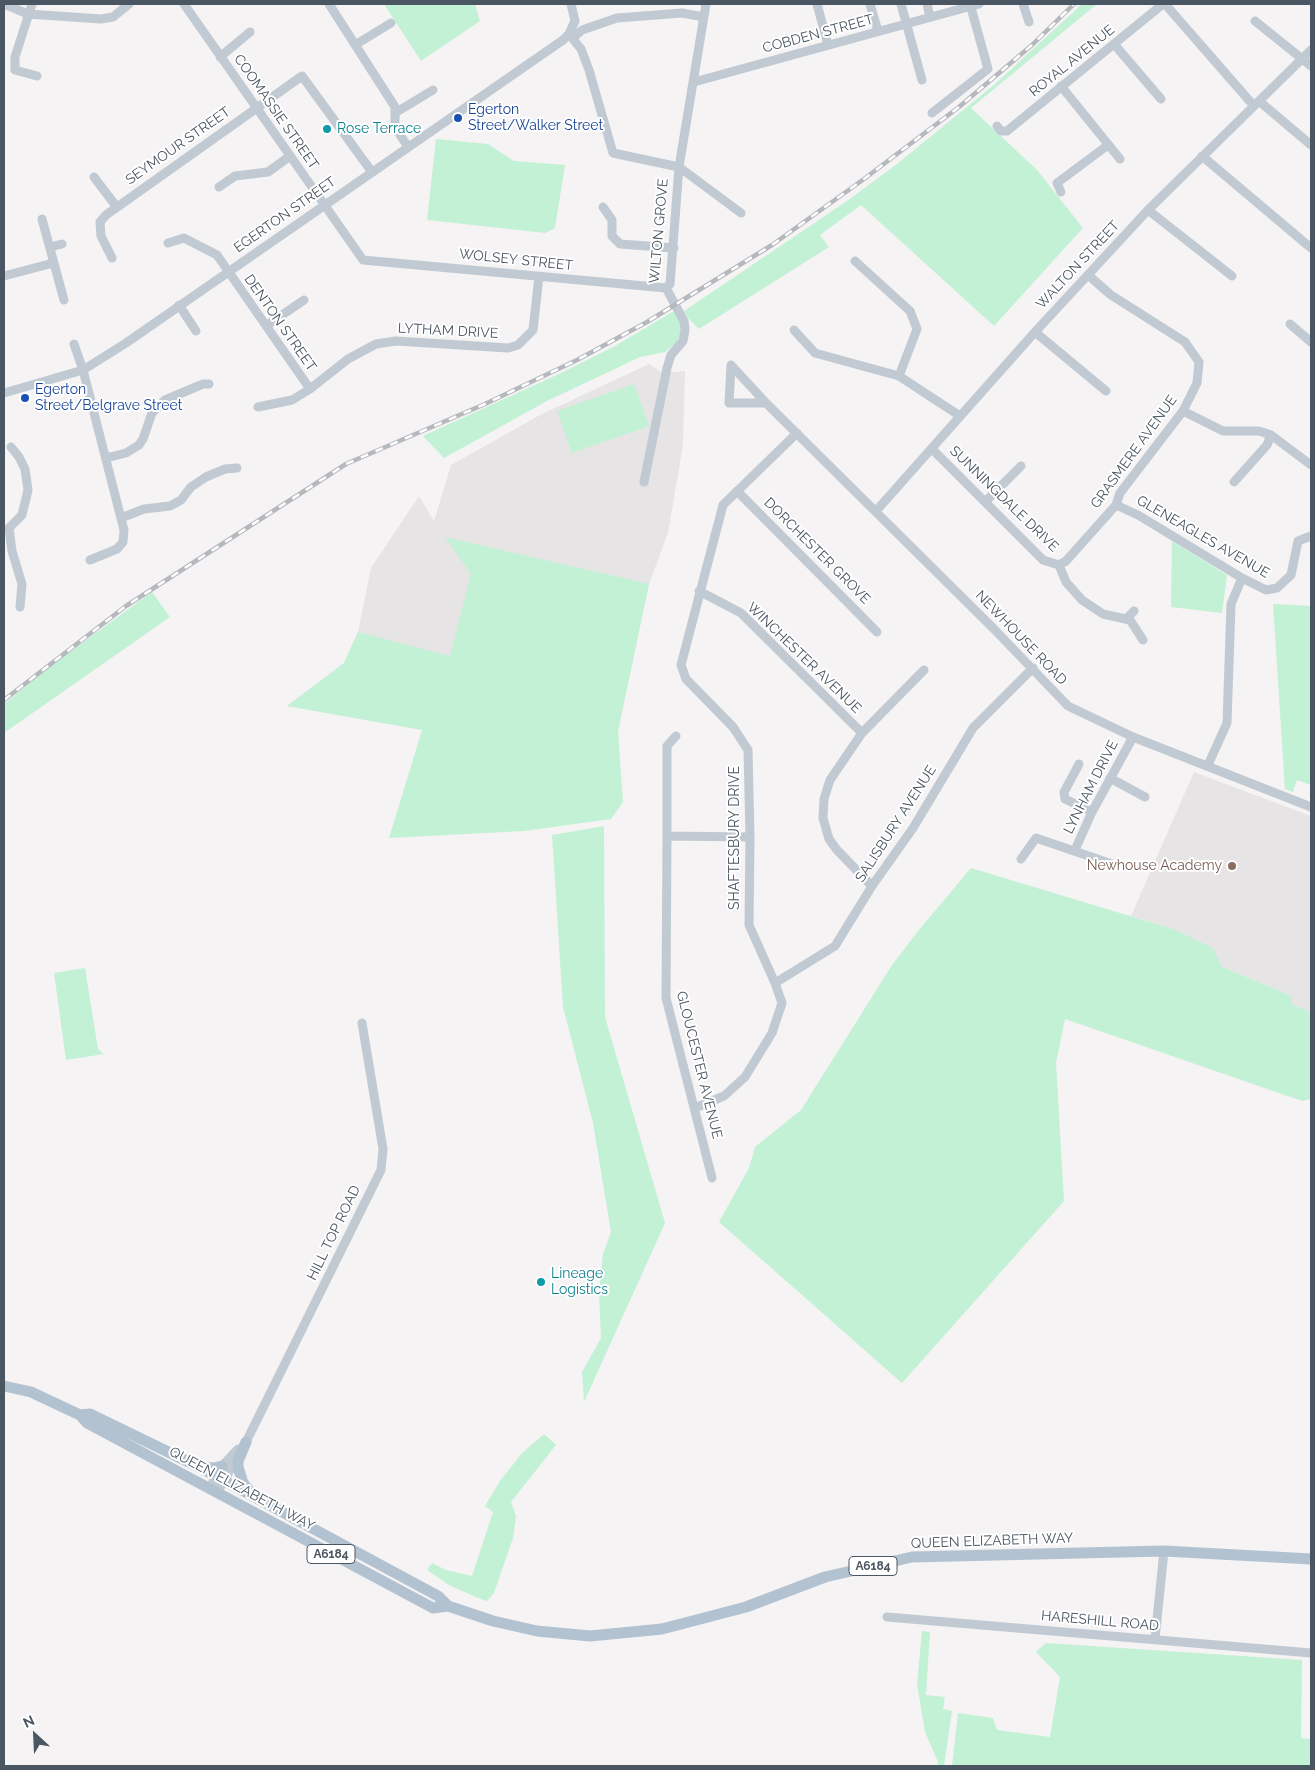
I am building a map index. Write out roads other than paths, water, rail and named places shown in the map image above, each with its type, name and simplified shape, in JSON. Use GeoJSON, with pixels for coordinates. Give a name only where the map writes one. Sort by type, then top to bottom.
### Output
{"type":"FeatureCollection","features":[{"type":"Feature","properties":{"kind":"main road","name":"QUEEN ELIZABETH WAY"},"geometry":{"type":"LineString","coordinates":[[4,1386],[31,1392],[80,1415],[86,1423],[433,1608],[448,1606],[493,1621],[536,1631],[590,1636],[662,1629],[710,1618],[825,1577],[912,1557],[1164,1552],[1311,1559]]}},
{"type":"Feature","properties":{"kind":"main road","name":"QUEEN ELIZABETH WAY"},"geometry":{"type":"LineString","coordinates":[[80,1415],[90,1414],[197,1466],[438,1596],[448,1606]]}},
{"type":"Feature","properties":{"kind":"main road"},"geometry":{"type":"LineString","coordinates":[[246,1442],[238,1461],[238,1467],[244,1483],[254,1496]]}},
{"type":"Feature","properties":{"kind":"main road"},"geometry":{"type":"LineString","coordinates":[[197,1466],[214,1468],[222,1466]]}},
{"type":"Feature","properties":{"kind":"street"},"geometry":{"type":"LineString","coordinates":[[4,4],[28,14],[108,18],[128,4]]}},
{"type":"Feature","properties":{"kind":"street"},"geometry":{"type":"LineString","coordinates":[[32,4],[15,56],[15,70],[37,76]]}},
{"type":"Feature","properties":{"kind":"street","name":"COOMASSIE STREET"},"geometry":{"type":"LineString","coordinates":[[184,4],[363,260]]}},
{"type":"Feature","properties":{"kind":"street"},"geometry":{"type":"LineString","coordinates":[[329,4],[395,107],[396,127],[408,147]]}},
{"type":"Feature","properties":{"kind":"street"},"geometry":{"type":"LineString","coordinates":[[571,4],[575,21],[571,36],[581,49],[589,70],[613,152],[679,167],[741,213]]}},
{"type":"Feature","properties":{"kind":"street","name":"WILTON GROVE"},"geometry":{"type":"LineString","coordinates":[[644,482],[667,368],[671,355],[683,342],[685,330],[684,321],[666,288],[670,284],[674,248],[679,167],[706,4]]}},
{"type":"Feature","properties":{"kind":"street"},"geometry":{"type":"LineString","coordinates":[[817,4],[828,45]]}},
{"type":"Feature","properties":{"kind":"street"},"geometry":{"type":"LineString","coordinates":[[870,4],[878,32]]}},
{"type":"Feature","properties":{"kind":"street"},"geometry":{"type":"LineString","coordinates":[[900,4],[907,22],[922,80]]}},
{"type":"Feature","properties":{"kind":"street"},"geometry":{"type":"LineString","coordinates":[[927,4],[930,17]]}},
{"type":"Feature","properties":{"kind":"street"},"geometry":{"type":"LineString","coordinates":[[1024,4],[1029,22]]}},
{"type":"Feature","properties":{"kind":"street"},"geometry":{"type":"LineString","coordinates":[[1164,4],[1256,104],[1311,145]]}},
{"type":"Feature","properties":{"kind":"street","name":"ROYAL AVENUE"},"geometry":{"type":"LineString","coordinates":[[997,126],[1001,131],[1007,131],[1164,4]]}},
{"type":"Feature","properties":{"kind":"street"},"geometry":{"type":"LineString","coordinates":[[932,113],[988,69],[973,5]]}},
{"type":"Feature","properties":{"kind":"street","name":"COBDEN STREET"},"geometry":{"type":"LineString","coordinates":[[694,82],[973,5]]}},
{"type":"Feature","properties":{"kind":"street","name":"EGERTON STREET"},"geometry":{"type":"LineString","coordinates":[[4,393],[83,370],[582,30],[617,18],[682,13],[704,17]]}},
{"type":"Feature","properties":{"kind":"street"},"geometry":{"type":"LineString","coordinates":[[1255,21],[1311,66]]}},
{"type":"Feature","properties":{"kind":"street"},"geometry":{"type":"LineString","coordinates":[[355,45],[391,24]]}},
{"type":"Feature","properties":{"kind":"street"},"geometry":{"type":"LineString","coordinates":[[220,57],[250,32]]}},
{"type":"Feature","properties":{"kind":"street"},"geometry":{"type":"LineString","coordinates":[[1114,44],[1162,99]]}},
{"type":"Feature","properties":{"kind":"street","name":"WALTON STREET"},"geometry":{"type":"LineString","coordinates":[[876,511],[1035,332],[1148,210],[1311,50]]}},
{"type":"Feature","properties":{"kind":"street","name":"SEYMOUR STREET"},"geometry":{"type":"LineString","coordinates":[[112,258],[102,236],[100,222],[116,206],[302,76],[372,172]]}},
{"type":"Feature","properties":{"kind":"street"},"geometry":{"type":"LineString","coordinates":[[1061,86],[1120,159]]}},
{"type":"Feature","properties":{"kind":"street"},"geometry":{"type":"LineString","coordinates":[[396,113],[433,90]]}},
{"type":"Feature","properties":{"kind":"street"},"geometry":{"type":"LineString","coordinates":[[1061,192],[1057,183],[1108,145]]}},
{"type":"Feature","properties":{"kind":"street"},"geometry":{"type":"LineString","coordinates":[[219,188],[235,176],[268,172],[290,156]]}},
{"type":"Feature","properties":{"kind":"street"},"geometry":{"type":"LineString","coordinates":[[1202,156],[1311,248]]}},
{"type":"Feature","properties":{"kind":"street"},"geometry":{"type":"LineString","coordinates":[[94,177],[116,206]]}},
{"type":"Feature","properties":{"kind":"street"},"geometry":{"type":"LineString","coordinates":[[603,207],[612,220],[612,236],[620,244],[674,248]]}},
{"type":"Feature","properties":{"kind":"street"},"geometry":{"type":"LineString","coordinates":[[1148,210],[1232,276]]}},
{"type":"Feature","properties":{"kind":"street"},"geometry":{"type":"LineString","coordinates":[[42,219],[64,300]]}},
{"type":"Feature","properties":{"kind":"street","name":"DENTON STREET"},"geometry":{"type":"LineString","coordinates":[[168,243],[184,238],[217,255],[310,389]]}},
{"type":"Feature","properties":{"kind":"street"},"geometry":{"type":"LineString","coordinates":[[50,247],[62,244]]}},
{"type":"Feature","properties":{"kind":"street","name":"WOLSEY STREET"},"geometry":{"type":"LineString","coordinates":[[363,260],[666,288]]}},
{"type":"Feature","properties":{"kind":"street"},"geometry":{"type":"LineString","coordinates":[[855,261],[910,311],[917,330],[899,376]]}},
{"type":"Feature","properties":{"kind":"street"},"geometry":{"type":"LineString","coordinates":[[4,276],[53,263]]}},
{"type":"Feature","properties":{"kind":"street","name":"GRASMERE AVENUE"},"geometry":{"type":"LineString","coordinates":[[1059,565],[1066,561],[1116,505],[1126,484],[1184,411],[1197,383],[1199,362],[1185,342],[1110,295],[1088,275]]}},
{"type":"Feature","properties":{"kind":"street","name":"LYTHAM DRIVE"},"geometry":{"type":"LineString","coordinates":[[258,407],[292,400],[310,389],[348,359],[376,344],[396,341],[508,348],[518,345],[533,330],[539,276]]}},
{"type":"Feature","properties":{"kind":"street"},"geometry":{"type":"LineString","coordinates":[[266,326],[304,300]]}},
{"type":"Feature","properties":{"kind":"street"},"geometry":{"type":"LineString","coordinates":[[178,305],[196,331]]}},
{"type":"Feature","properties":{"kind":"street"},"geometry":{"type":"LineString","coordinates":[[1290,324],[1311,342]]}},
{"type":"Feature","properties":{"kind":"street"},"geometry":{"type":"LineString","coordinates":[[794,330],[815,353],[899,376],[960,416]]}},
{"type":"Feature","properties":{"kind":"street"},"geometry":{"type":"LineString","coordinates":[[1035,332],[1106,391]]}},
{"type":"Feature","properties":{"kind":"street"},"geometry":{"type":"LineString","coordinates":[[74,344],[83,370],[106,458],[124,537],[120,546],[112,552],[90,560]]}},
{"type":"Feature","properties":{"kind":"street","name":"NEWHOUSE ROAD"},"geometry":{"type":"LineString","coordinates":[[766,403],[729,402],[731,365],[760,397],[1033,668],[1068,706],[1132,737],[1208,765],[1311,807]]}},
{"type":"Feature","properties":{"kind":"street"},"geometry":{"type":"LineString","coordinates":[[106,458],[126,453],[139,445],[144,439],[149,419],[162,402],[203,384],[209,384]]}},
{"type":"Feature","properties":{"kind":"street"},"geometry":{"type":"LineString","coordinates":[[1184,411],[1223,431],[1259,431],[1271,435],[1311,465]]}},
{"type":"Feature","properties":{"kind":"street","name":"SHAFTESBURY DRIVE"},"geometry":{"type":"LineString","coordinates":[[695,1108],[724,1096],[744,1077],[772,1033],[782,1003],[775,982],[749,924],[748,750],[733,728],[686,679],[681,665],[723,505],[796,433]]}},
{"type":"Feature","properties":{"kind":"street"},"geometry":{"type":"LineString","coordinates":[[1234,482],[1267,445],[1271,435]]}},
{"type":"Feature","properties":{"kind":"street"},"geometry":{"type":"LineString","coordinates":[[12,448],[25,469],[28,490],[22,515],[6,527],[22,584],[20,607]]}},
{"type":"Feature","properties":{"kind":"street","name":"SUNNINGDALE DRIVE"},"geometry":{"type":"LineString","coordinates":[[932,449],[1043,560],[1050,564],[1059,565],[1066,582],[1093,609],[1126,619]]}},
{"type":"Feature","properties":{"kind":"street"},"geometry":{"type":"LineString","coordinates":[[986,501],[1021,466]]}},
{"type":"Feature","properties":{"kind":"street"},"geometry":{"type":"LineString","coordinates":[[121,518],[144,510],[170,506],[181,500],[191,487],[206,477],[225,469],[238,468]]}},
{"type":"Feature","properties":{"kind":"street","name":"DORCHESTER GROVE"},"geometry":{"type":"LineString","coordinates":[[738,490],[877,632]]}},
{"type":"Feature","properties":{"kind":"street","name":"GLENEAGLES AVENUE"},"geometry":{"type":"LineString","coordinates":[[1116,505],[1138,515],[1242,578],[1266,590],[1277,588],[1293,572],[1298,541],[1311,536]]}},
{"type":"Feature","properties":{"kind":"street"},"geometry":{"type":"LineString","coordinates":[[1208,765],[1227,723],[1231,604],[1242,578]]}},
{"type":"Feature","properties":{"kind":"street","name":"WINCHESTER AVENUE"},"geometry":{"type":"LineString","coordinates":[[699,591],[741,613],[862,732]]}},
{"type":"Feature","properties":{"kind":"street"},"geometry":{"type":"LineString","coordinates":[[1134,611],[1126,619],[1130,620],[1143,640]]}},
{"type":"Feature","properties":{"kind":"street","name":"SALISBURY AVENUE"},"geometry":{"type":"LineString","coordinates":[[775,982],[835,946],[872,886],[913,828],[973,728],[1033,668]]}},
{"type":"Feature","properties":{"kind":"street"},"geometry":{"type":"LineString","coordinates":[[872,886],[837,850],[829,839],[823,818],[824,799],[830,780],[862,732],[924,670]]}},
{"type":"Feature","properties":{"kind":"street","name":"GLOUCESTER AVENUE"},"geometry":{"type":"LineString","coordinates":[[676,736],[667,746],[666,998],[712,1178]]}},
{"type":"Feature","properties":{"kind":"street","name":"LYNHAM DRIVE"},"geometry":{"type":"LineString","coordinates":[[1075,850],[1092,812],[1132,737]]}},
{"type":"Feature","properties":{"kind":"street"},"geometry":{"type":"LineString","coordinates":[[1079,764],[1064,792],[1065,799],[1092,812]]}},
{"type":"Feature","properties":{"kind":"street"},"geometry":{"type":"LineString","coordinates":[[1110,778],[1145,797]]}},
{"type":"Feature","properties":{"kind":"street"},"geometry":{"type":"LineString","coordinates":[[668,836],[750,837]]}},
{"type":"Feature","properties":{"kind":"street"},"geometry":{"type":"LineString","coordinates":[[1021,859],[1036,838],[1112,864]]}},
{"type":"Feature","properties":{"kind":"street","name":"HILL TOP ROAD"},"geometry":{"type":"LineString","coordinates":[[213,1491],[246,1442],[381,1170],[383,1149],[362,1023]]}},
{"type":"Feature","properties":{"kind":"street","name":"HILL TOP ROAD"},"geometry":{"type":"LineString","coordinates":[[220,1478],[222,1466],[246,1442]]}},
{"type":"Feature","properties":{"kind":"street"},"geometry":{"type":"LineString","coordinates":[[1155,1639],[1164,1552]]}},
{"type":"Feature","properties":{"kind":"street","name":"HARESHILL ROAD"},"geometry":{"type":"LineString","coordinates":[[887,1617],[1311,1653]]}},
{"type":"Feature","properties":{"kind":"railway"},"geometry":{"type":"LineString","coordinates":[[4,700],[126,606],[346,464],[485,404],[577,360],[647,322],[772,245],[864,179],[959,107],[1032,45],[1074,4]]}},
{"type":"Feature","properties":{"kind":"place","name":"Egerton Street/Walker Street"},"geometry":{"type":"Point","coordinates":[458,118]}},
{"type":"Feature","properties":{"kind":"place","name":"Rose Terrace"},"geometry":{"type":"Point","coordinates":[327,129]}},
{"type":"Feature","properties":{"kind":"place","name":"Egerton Street/Belgrave Street"},"geometry":{"type":"Point","coordinates":[25,398]}},
{"type":"Feature","properties":{"kind":"place","name":"Newhouse Academy"},"geometry":{"type":"Point","coordinates":[1232,866]}},
{"type":"Feature","properties":{"kind":"place","name":"Lineage Logistics"},"geometry":{"type":"Point","coordinates":[541,1282]}}]}
